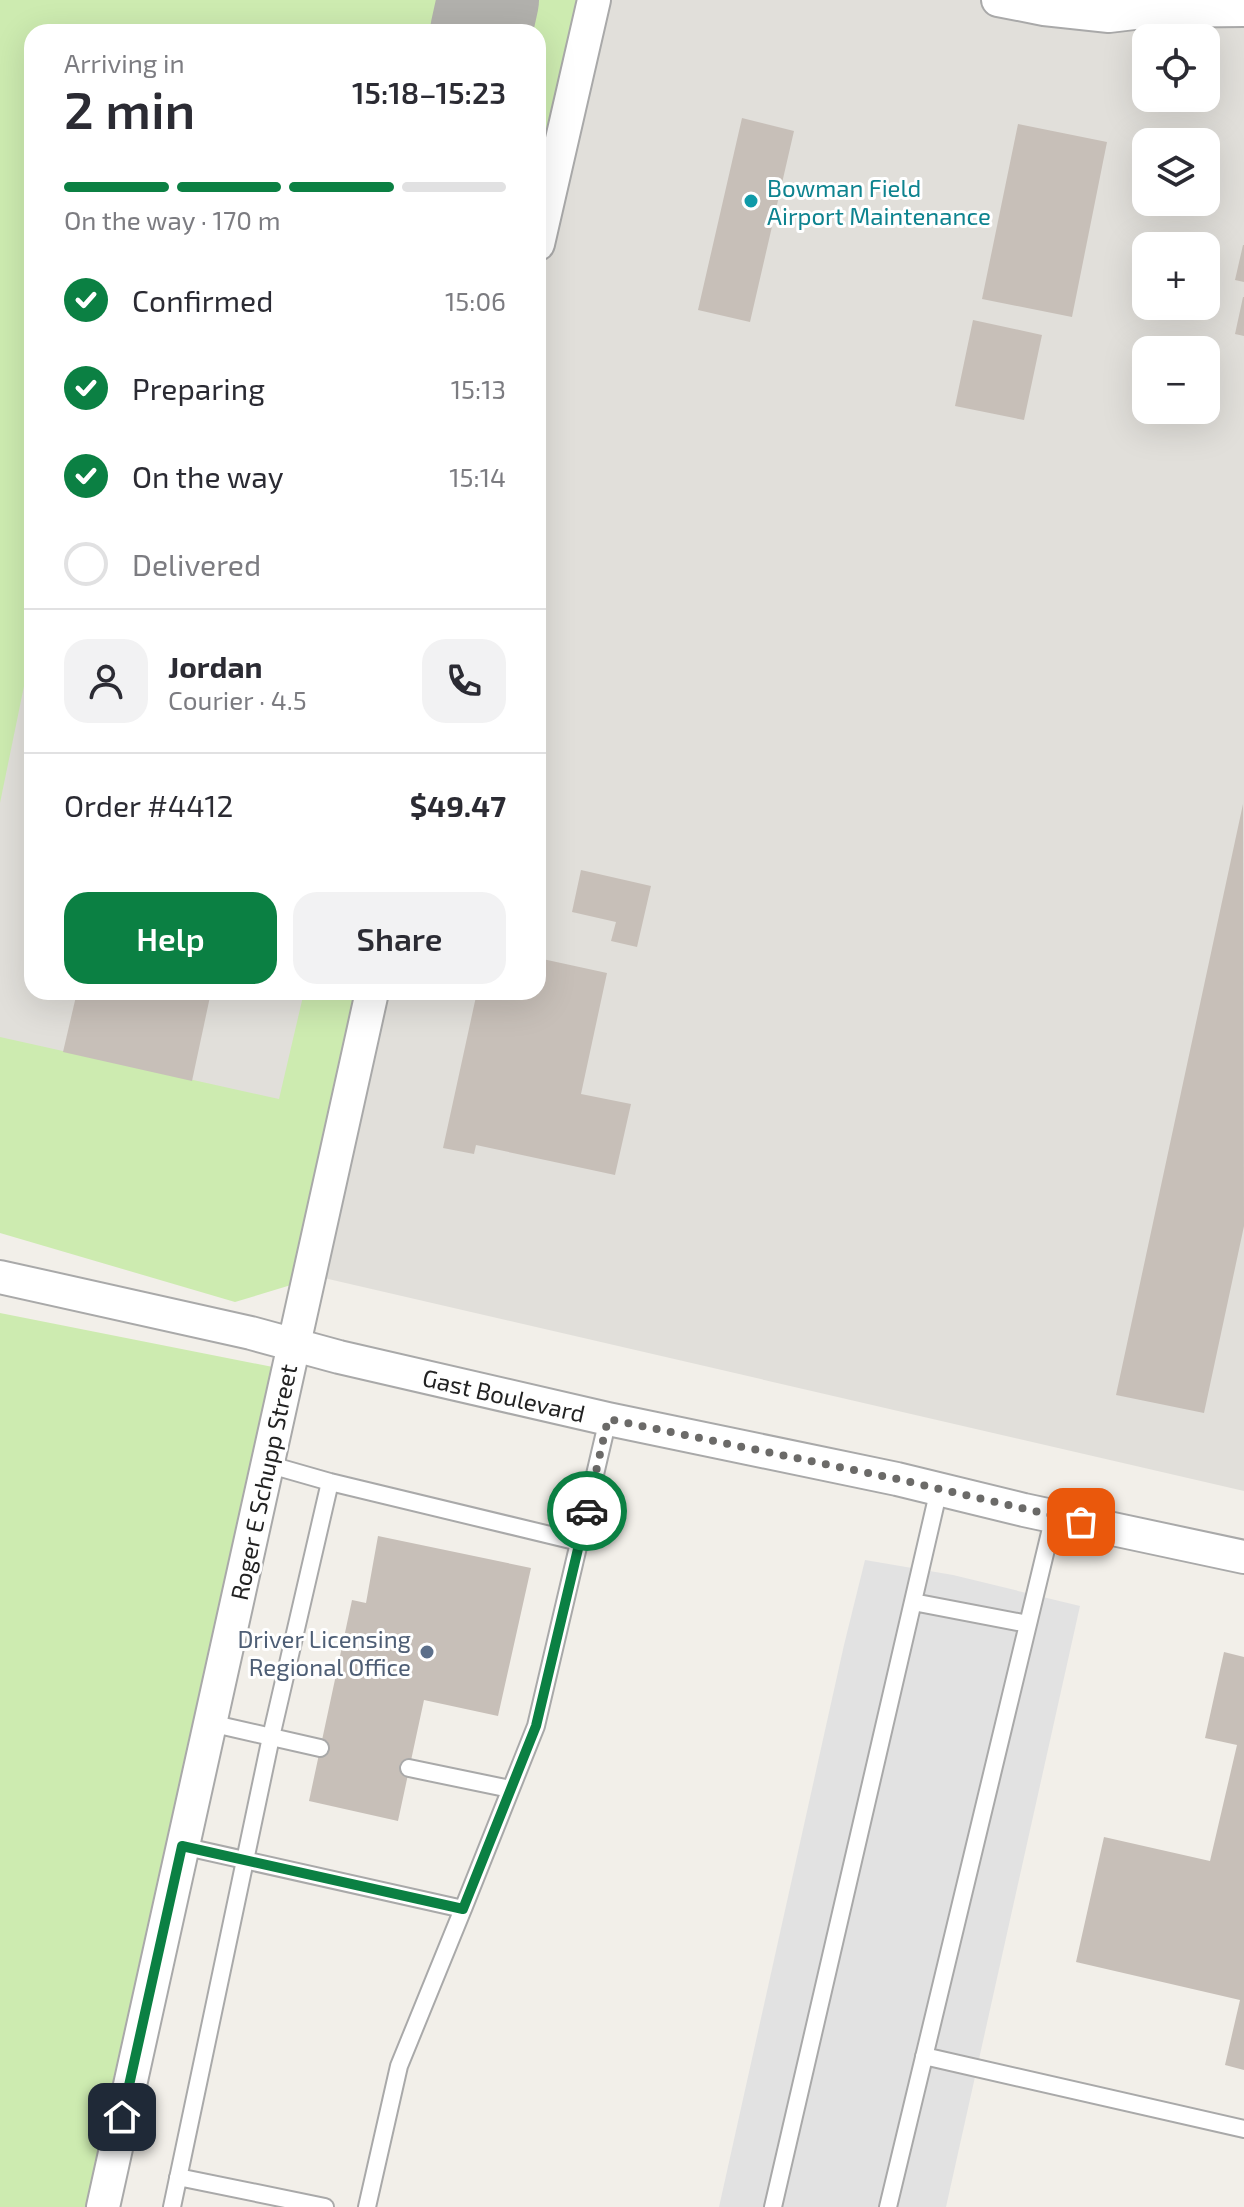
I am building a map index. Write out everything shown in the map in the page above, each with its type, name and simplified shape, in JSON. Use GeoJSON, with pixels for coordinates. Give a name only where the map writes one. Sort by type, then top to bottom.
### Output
{"type":"FeatureCollection","features":[{"type":"Feature","properties":{"kind":"street"},"geometry":{"type":"LineString","coordinates":[[546,209],[594,0]]}},
{"type":"Feature","properties":{"kind":"street"},"geometry":{"type":"LineString","coordinates":[[998,0],[1109,16],[1151,11],[1244,10]]}},
{"type":"Feature","properties":{"kind":"street","name":"Roger E Schupp Street"},"geometry":{"type":"LineString","coordinates":[[103,2207],[370,1000]]}},
{"type":"Feature","properties":{"kind":"street","name":"Gast Boulevard"},"geometry":{"type":"LineString","coordinates":[[0,1277],[608,1419],[1244,1557]]}},
{"type":"Feature","properties":{"kind":"lane"},"geometry":{"type":"LineString","coordinates":[[367,2207],[399,2066],[536,1726],[608,1419]]}},
{"type":"Feature","properties":{"kind":"lane"},"geometry":{"type":"LineString","coordinates":[[267,1464],[579,1542]]}},
{"type":"Feature","properties":{"kind":"lane"},"geometry":{"type":"LineString","coordinates":[[172,2207],[271,1737],[330,1482]]}},
{"type":"Feature","properties":{"kind":"lane"},"geometry":{"type":"LineString","coordinates":[[773,2207],[939,1489]]}},
{"type":"Feature","properties":{"kind":"lane"},"geometry":{"type":"LineString","coordinates":[[888,2207],[1054,1516]]}},
{"type":"Feature","properties":{"kind":"lane"},"geometry":{"type":"LineString","coordinates":[[913,1602],[1028,1624]]}},
{"type":"Feature","properties":{"kind":"lane"},"geometry":{"type":"LineString","coordinates":[[210,1723],[320,1748]]}},
{"type":"Feature","properties":{"kind":"lane"},"geometry":{"type":"LineString","coordinates":[[409,1768],[510,1789]]}},
{"type":"Feature","properties":{"kind":"lane"},"geometry":{"type":"LineString","coordinates":[[182,1846],[463,1909]]}},
{"type":"Feature","properties":{"kind":"lane"},"geometry":{"type":"LineString","coordinates":[[924,2056],[1244,2129]]}},
{"type":"Feature","properties":{"kind":"lane"},"geometry":{"type":"LineString","coordinates":[[178,2177],[325,2207]]}},
{"type":"Feature","properties":{"kind":"shaded area"},"geometry":{"type":"Polygon","coordinates":[[[0,0],[1244,0],[1244,1491],[0,1203],[0,0]]]}},
{"type":"Feature","properties":{"kind":"shaded area"},"geometry":{"type":"Polygon","coordinates":[[[865,1560],[953,1575],[1080,1606],[946,2207],[719,2207],[844,1645],[865,1560]]]}},
{"type":"Feature","properties":{"kind":"green space"},"geometry":{"type":"Polygon","coordinates":[[[0,0],[459,0],[454,24],[24,24],[24,686],[0,803],[0,0]]]}},
{"type":"Feature","properties":{"kind":"green space"},"geometry":{"type":"Polygon","coordinates":[[[531,0],[583,0],[546,164],[546,24],[525,24],[531,0]]]}},
{"type":"Feature","properties":{"kind":"green space"},"geometry":{"type":"Polygon","coordinates":[[[302,1000],[355,1000],[291,1285],[235,1302],[0,1233],[0,1037],[279,1099],[302,1000]]]}},
{"type":"Feature","properties":{"kind":"green space"},"geometry":{"type":"Polygon","coordinates":[[[0,1313],[288,1370],[93,2207],[0,2207],[0,1313]]]}},
{"type":"Feature","properties":{"kind":"building","name":"Bowman Field Airport Maintenance"},"geometry":{"type":"Polygon","coordinates":[[[742,118],[794,131],[750,322],[698,310],[742,118]]]}},
{"type":"Feature","properties":{"kind":"building"},"geometry":{"type":"Polygon","coordinates":[[[1018,124],[1107,142],[1072,317],[982,299],[1018,124]]]}},
{"type":"Feature","properties":{"kind":"building"},"geometry":{"type":"Polygon","coordinates":[[[1244,245],[1244,282],[1235,280],[1244,245]]]}},
{"type":"Feature","properties":{"kind":"building"},"geometry":{"type":"Polygon","coordinates":[[[1244,297],[1244,336],[1235,334],[1244,297]]]}},
{"type":"Feature","properties":{"kind":"building"},"geometry":{"type":"Polygon","coordinates":[[[973,320],[1042,335],[1024,420],[955,406],[973,320]]]}},
{"type":"Feature","properties":{"kind":"building"},"geometry":{"type":"Polygon","coordinates":[[[1243,804],[1244,1226],[1204,1413],[1116,1395],[1243,804]]]}},
{"type":"Feature","properties":{"kind":"building"},"geometry":{"type":"Polygon","coordinates":[[[581,870],[651,886],[637,947],[611,941],[616,922],[572,912],[581,870]]]}},
{"type":"Feature","properties":{"kind":"building"},"geometry":{"type":"Polygon","coordinates":[[[546,960],[607,973],[581,1094],[631,1104],[615,1175],[476,1145],[474,1154],[443,1148],[475,1000],[546,1000],[546,960]]]}},
{"type":"Feature","properties":{"kind":"building"},"geometry":{"type":"Polygon","coordinates":[[[75,1000],[209,1000],[192,1081],[63,1052],[75,1000]]]}},
{"type":"Feature","properties":{"kind":"building","name":"Driver Licensing Regional Office"},"geometry":{"type":"Polygon","coordinates":[[[378,1536],[531,1568],[498,1716],[424,1700],[398,1821],[309,1801],[352,1600],[366,1603],[378,1536]]]}},
{"type":"Feature","properties":{"kind":"building"},"geometry":{"type":"Polygon","coordinates":[[[1224,1652],[1244,1657],[1244,2070],[1225,2065],[1240,2000],[1076,1962],[1104,1837],[1210,1861],[1237,1745],[1205,1738],[1224,1652]]]}},
{"type":"Feature","properties":{"kind":"taxiway"},"geometry":{"type":"LineString","coordinates":[[483,24],[488,0]]}},
{"type":"Feature","properties":{"kind":"way so far"},"geometry":{"type":"LineString","coordinates":[[587,1511],[608,1419],[897,1479],[1081,1522]]}},
{"type":"Feature","properties":{"kind":"place","name":"Bowman Field Airport Maintenance"},"geometry":{"type":"Point","coordinates":[751,201]}},
{"type":"Feature","properties":{"kind":"place","name":"Driver Licensing Regional Office"},"geometry":{"type":"Point","coordinates":[427,1652]}},
{"type":"Feature","properties":{"kind":"route"},"geometry":{"type":"LineString","coordinates":[[122,2117],[182,1846],[463,1909],[536,1726],[587,1511]]}}]}
